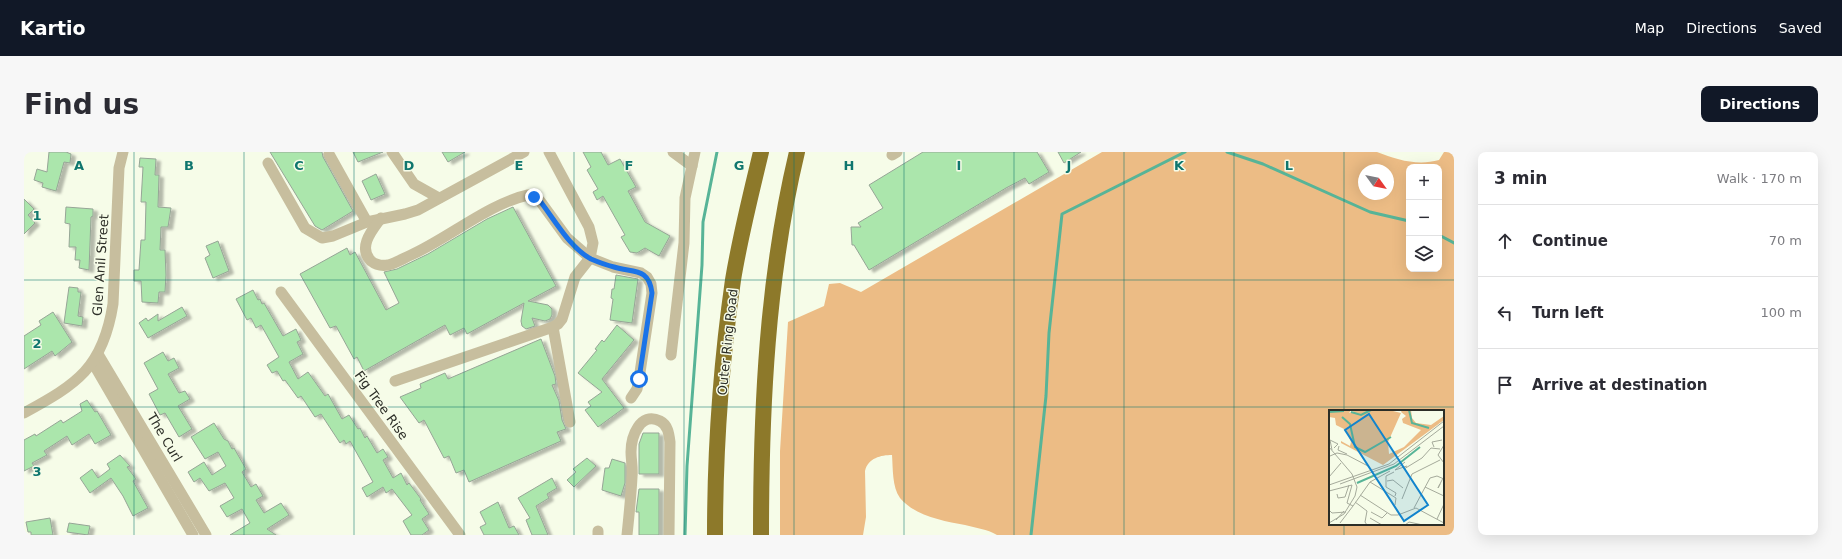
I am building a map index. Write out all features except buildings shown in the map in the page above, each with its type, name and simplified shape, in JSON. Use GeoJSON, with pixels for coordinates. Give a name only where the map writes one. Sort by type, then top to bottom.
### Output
{"type":"FeatureCollection","features":[{"type":"Feature","properties":{"kind":"highway","name":"Outer Ring Road"},"geometry":{"type":"LineString","coordinates":[[715,535],[717,450],[725,350],[734,279],[761,152]]}},
{"type":"Feature","properties":{"kind":"highway"},"geometry":{"type":"LineString","coordinates":[[761,535],[764,392],[769,324],[783,219],[797,152]]}},
{"type":"Feature","properties":{"kind":"street","name":"Glen Anil Street"},"geometry":{"type":"LineString","coordinates":[[24,413],[68,387],[81,377],[95,359],[110,325],[113,304],[119,168],[122,152]]}},
{"type":"Feature","properties":{"kind":"street"},"geometry":{"type":"LineString","coordinates":[[392,152],[414,184],[439,198]]}},
{"type":"Feature","properties":{"kind":"street"},"geometry":{"type":"LineString","coordinates":[[268,163],[305,228],[314,235],[322,238],[333,236],[367,222],[405,214],[439,198],[524,152]]}},
{"type":"Feature","properties":{"kind":"street"},"geometry":{"type":"LineString","coordinates":[[395,381],[553,327],[562,319],[575,277],[590,258],[593,243],[589,227],[549,152]]}},
{"type":"Feature","properties":{"kind":"street"},"geometry":{"type":"LineString","coordinates":[[673,152],[692,166]]}},
{"type":"Feature","properties":{"kind":"street"},"geometry":{"type":"LineString","coordinates":[[671,355],[684,243],[685,198],[695,152]]}},
{"type":"Feature","properties":{"kind":"street"},"geometry":{"type":"LineString","coordinates":[[329,154],[367,222]]}},
{"type":"Feature","properties":{"kind":"street"},"geometry":{"type":"LineString","coordinates":[[382,218],[370,233],[366,243],[366,251],[368,258],[374,263],[389,265],[418,252],[504,204],[528,196],[534,197],[540,201],[567,238],[590,258],[613,267],[641,273],[647,277],[651,284],[651,301],[637,389],[631,398]]}},
{"type":"Feature","properties":{"kind":"street","name":"Fig Tree Rise"},"geometry":{"type":"LineString","coordinates":[[281,292],[460,535]]}},
{"type":"Feature","properties":{"kind":"street"},"geometry":{"type":"LineString","coordinates":[[553,327],[570,422]]}},
{"type":"Feature","properties":{"kind":"street","name":"The Curl"},"geometry":{"type":"LineString","coordinates":[[95,359],[193,535]]}},
{"type":"Feature","properties":{"kind":"street","name":"The Curl"},"geometry":{"type":"LineString","coordinates":[[95,359],[206,535]]}},
{"type":"Feature","properties":{"kind":"street"},"geometry":{"type":"LineString","coordinates":[[627,535],[632,476],[631,452],[633,437],[637,427],[644,421],[651,418],[663,422],[668,428],[670,442],[668,535]]}},
{"type":"Feature","properties":{"kind":"shaded area"},"geometry":{"type":"Polygon","coordinates":[[[1102,152],[1377,152],[1400,160],[1431,162],[1439,160],[1444,152],[1454,152],[1454,535],[997,535],[989,531],[930,517],[906,504],[897,494],[893,477],[892,455],[872,460],[865,471],[866,517],[863,535],[780,535],[780,451],[788,322],[824,306],[829,284],[840,283],[861,292],[1102,152]]]}},
{"type":"Feature","properties":{"kind":"waterway"},"geometry":{"type":"LineString","coordinates":[[685,535],[687,466],[702,265],[703,222],[717,152]]}},
{"type":"Feature","properties":{"kind":"waterway"},"geometry":{"type":"LineString","coordinates":[[1031,535],[1046,396],[1049,333],[1062,214],[1185,152]]}},
{"type":"Feature","properties":{"kind":"waterway"},"geometry":{"type":"LineString","coordinates":[[1227,152],[1263,164],[1370,212],[1406,220]]}},
{"type":"Feature","properties":{"kind":"waterway"},"geometry":{"type":"LineString","coordinates":[[1441,236],[1454,243]]}},
{"type":"Feature","properties":{"kind":"route"},"geometry":{"type":"LineString","coordinates":[[534,197],[540,201],[567,238],[590,258],[613,267],[641,273],[647,277],[651,284],[652,293],[639,379]]}}]}
